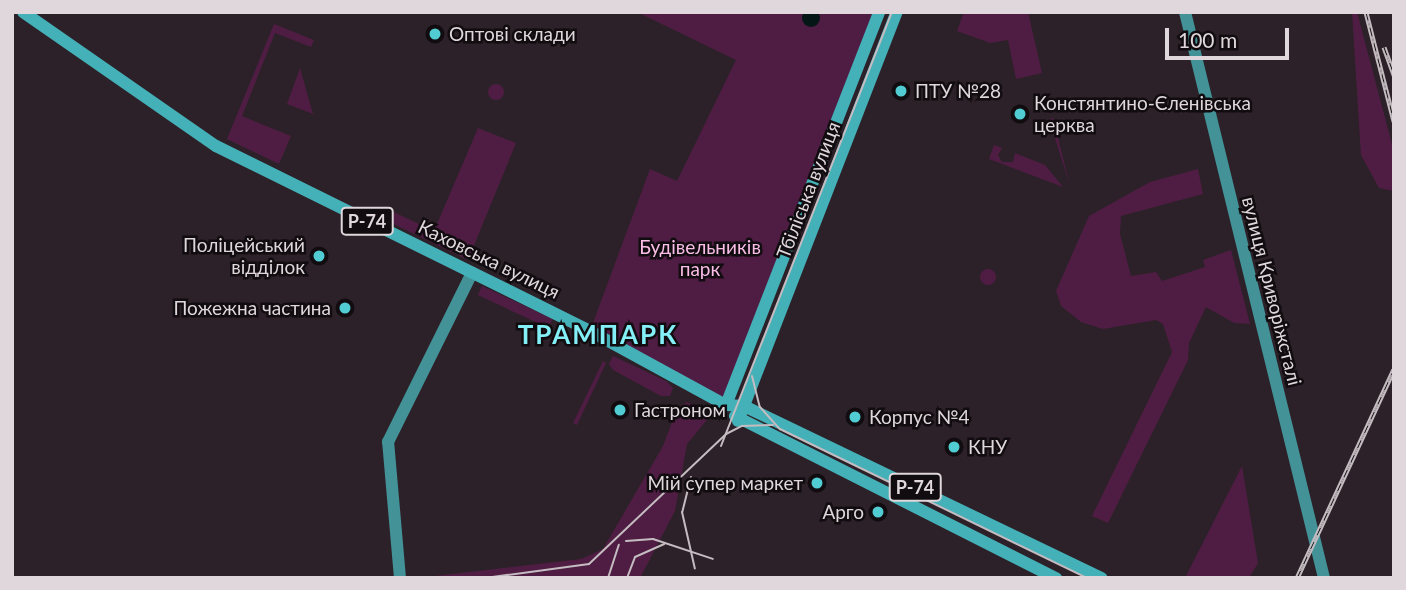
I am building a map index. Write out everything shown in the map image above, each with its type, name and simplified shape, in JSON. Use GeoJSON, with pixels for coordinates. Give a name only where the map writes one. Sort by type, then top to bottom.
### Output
{"type":"FeatureCollection","features":[{"type":"Feature","properties":{"kind":"main road","name":"Каховська вулиця"},"geometry":{"type":"LineString","coordinates":[[23,12],[216,146],[472,273],[726,405]]}},
{"type":"Feature","properties":{"kind":"main road","name":"Тбіліська вулиця"},"geometry":{"type":"LineString","coordinates":[[726,405],[879,12]]}},
{"type":"Feature","properties":{"kind":"main road","name":"Тбіліська вулиця"},"geometry":{"type":"LineString","coordinates":[[738,421],[897,12]]}},
{"type":"Feature","properties":{"kind":"main road","name":"вулиця Криворіжсталі"},"geometry":{"type":"LineString","coordinates":[[1185,12],[1324,578]]}},
{"type":"Feature","properties":{"kind":"main road"},"geometry":{"type":"LineString","coordinates":[[400,578],[388,442],[472,273]]}},
{"type":"Feature","properties":{"kind":"main road","name":"Р-74"},"geometry":{"type":"LineString","coordinates":[[726,405],[744,406],[1102,578]]}},
{"type":"Feature","properties":{"kind":"main road","name":"Р-74"},"geometry":{"type":"LineString","coordinates":[[726,405],[738,421],[1056,578]]}},
{"type":"Feature","properties":{"kind":"green space","name":"Будівельників парк"},"geometry":{"type":"Polygon","coordinates":[[[637,12],[879,12],[726,405],[590,331],[650,169],[677,181],[736,60],[637,12]]]}},
{"type":"Feature","properties":{"kind":"green space"},"geometry":{"type":"Polygon","coordinates":[[[964,12],[1028,12],[1042,73],[1016,79],[1008,40],[990,43],[957,31],[964,12]]]}},
{"type":"Feature","properties":{"kind":"green space"},"geometry":{"type":"Polygon","coordinates":[[[1352,12],[1357,12],[1394,152],[1394,191],[1379,188],[1361,155],[1352,12]]]}},
{"type":"Feature","properties":{"kind":"green space"},"geometry":{"type":"Polygon","coordinates":[[[274,24],[314,40],[311,47],[275,33],[242,116],[291,136],[279,164],[227,139],[274,24]]]}},
{"type":"Feature","properties":{"kind":"green space"},"geometry":{"type":"Polygon","coordinates":[[[300,68],[313,114],[287,104],[300,68]]]}},
{"type":"Feature","properties":{"kind":"green space"},"geometry":{"type":"Polygon","coordinates":[[[496,84],[504,92],[496,100],[488,92],[496,84]]]}},
{"type":"Feature","properties":{"kind":"green space"},"geometry":{"type":"Polygon","coordinates":[[[1053,118],[1070,186],[1049,119],[1053,118]]]}},
{"type":"Feature","properties":{"kind":"green space"},"geometry":{"type":"Polygon","coordinates":[[[478,128],[516,143],[468,260],[379,217],[383,207],[434,231],[478,128]]]}},
{"type":"Feature","properties":{"kind":"green space"},"geometry":{"type":"Polygon","coordinates":[[[994,145],[1002,148],[998,155],[1002,162],[1013,162],[1015,153],[1045,165],[1063,187],[989,159],[994,145]]]}},
{"type":"Feature","properties":{"kind":"green space"},"geometry":{"type":"Polygon","coordinates":[[[1198,169],[1203,194],[1121,216],[1120,234],[1131,276],[1156,272],[1162,281],[1205,267],[1203,260],[1231,250],[1250,324],[1234,323],[1206,307],[1189,343],[1188,360],[1108,523],[1092,516],[1172,352],[1163,324],[1156,320],[1103,329],[1081,322],[1061,306],[1056,291],[1089,216],[1150,182],[1198,169]]]}},
{"type":"Feature","properties":{"kind":"green space"},"geometry":{"type":"Polygon","coordinates":[[[988,269],[994,271],[994,283],[988,285],[982,283],[980,277],[982,271],[988,269]]]}},
{"type":"Feature","properties":{"kind":"green space"},"geometry":{"type":"Polygon","coordinates":[[[482,286],[553,319],[548,328],[478,295],[482,286]]]}},
{"type":"Feature","properties":{"kind":"green space"},"geometry":{"type":"Polygon","coordinates":[[[613,356],[666,381],[673,388],[670,396],[661,396],[613,370],[609,364],[613,356]]]}},
{"type":"Feature","properties":{"kind":"green space"},"geometry":{"type":"Polygon","coordinates":[[[603,361],[606,363],[577,425],[573,423],[603,361]]]}},
{"type":"Feature","properties":{"kind":"green space"},"geometry":{"type":"Polygon","coordinates":[[[687,402],[711,415],[687,444],[675,511],[640,578],[418,578],[581,559],[603,549],[663,446],[677,409],[687,402]]]}},
{"type":"Feature","properties":{"kind":"green space"},"geometry":{"type":"Polygon","coordinates":[[[1242,466],[1258,563],[1249,578],[1185,578],[1242,466]]]}},
{"type":"Feature","properties":{"kind":"shaded area"},"geometry":{"type":"Polygon","coordinates":[[[811,9],[817,12],[820,18],[817,24],[811,27],[805,24],[802,18],[805,12],[811,9]]]}},
{"type":"Feature","properties":{"kind":"tram line"},"geometry":{"type":"LineString","coordinates":[[721,446],[892,12]]}},
{"type":"Feature","properties":{"kind":"tram line"},"geometry":{"type":"LineString","coordinates":[[752,376],[760,407],[780,429],[1087,578]]}},
{"type":"Feature","properties":{"kind":"tram line"},"geometry":{"type":"LineString","coordinates":[[485,578],[589,564],[726,434],[742,426],[773,425]]}},
{"type":"Feature","properties":{"kind":"tram line"},"geometry":{"type":"LineString","coordinates":[[691,477],[682,512],[695,569]]}},
{"type":"Feature","properties":{"kind":"tram line"},"geometry":{"type":"LineString","coordinates":[[626,541],[653,539],[713,559]]}},
{"type":"Feature","properties":{"kind":"tram line"},"geometry":{"type":"LineString","coordinates":[[627,578],[635,557],[664,544]]}},
{"type":"Feature","properties":{"kind":"tram line"},"geometry":{"type":"LineString","coordinates":[[608,578],[619,545]]}},
{"type":"Feature","properties":{"kind":"railway"},"geometry":{"type":"LineString","coordinates":[[1366,12],[1394,121]]}},
{"type":"Feature","properties":{"kind":"railway"},"geometry":{"type":"LineString","coordinates":[[1384,47],[1394,75]]}},
{"type":"Feature","properties":{"kind":"railway"},"geometry":{"type":"LineString","coordinates":[[1297,578],[1394,369]]}},
{"type":"Feature","properties":{"kind":"place","name":"Оптові склади"},"geometry":{"type":"Point","coordinates":[435,34]}},
{"type":"Feature","properties":{"kind":"place","name":"ПТУ №28"},"geometry":{"type":"Point","coordinates":[901,91]}},
{"type":"Feature","properties":{"kind":"place","name":"Констянтино-Єленівська церква"},"geometry":{"type":"Point","coordinates":[1020,114]}},
{"type":"Feature","properties":{"kind":"place","name":"Поліцейський відділок"},"geometry":{"type":"Point","coordinates":[319,256]}},
{"type":"Feature","properties":{"kind":"place","name":"Пожежна частина"},"geometry":{"type":"Point","coordinates":[345,308]}},
{"type":"Feature","properties":{"kind":"place","name":"Гастроном"},"geometry":{"type":"Point","coordinates":[620,410]}},
{"type":"Feature","properties":{"kind":"place","name":"Корпус №4"},"geometry":{"type":"Point","coordinates":[855,417]}},
{"type":"Feature","properties":{"kind":"place","name":"КНУ"},"geometry":{"type":"Point","coordinates":[954,447]}},
{"type":"Feature","properties":{"kind":"place","name":"Мій супер маркет"},"geometry":{"type":"Point","coordinates":[817,483]}},
{"type":"Feature","properties":{"kind":"place","name":"Арго"},"geometry":{"type":"Point","coordinates":[878,512]}},
{"type":"Feature","properties":{"kind":"district","name":"ТРАМПАРК"},"geometry":{"type":"Point","coordinates":[598,335]}}]}
